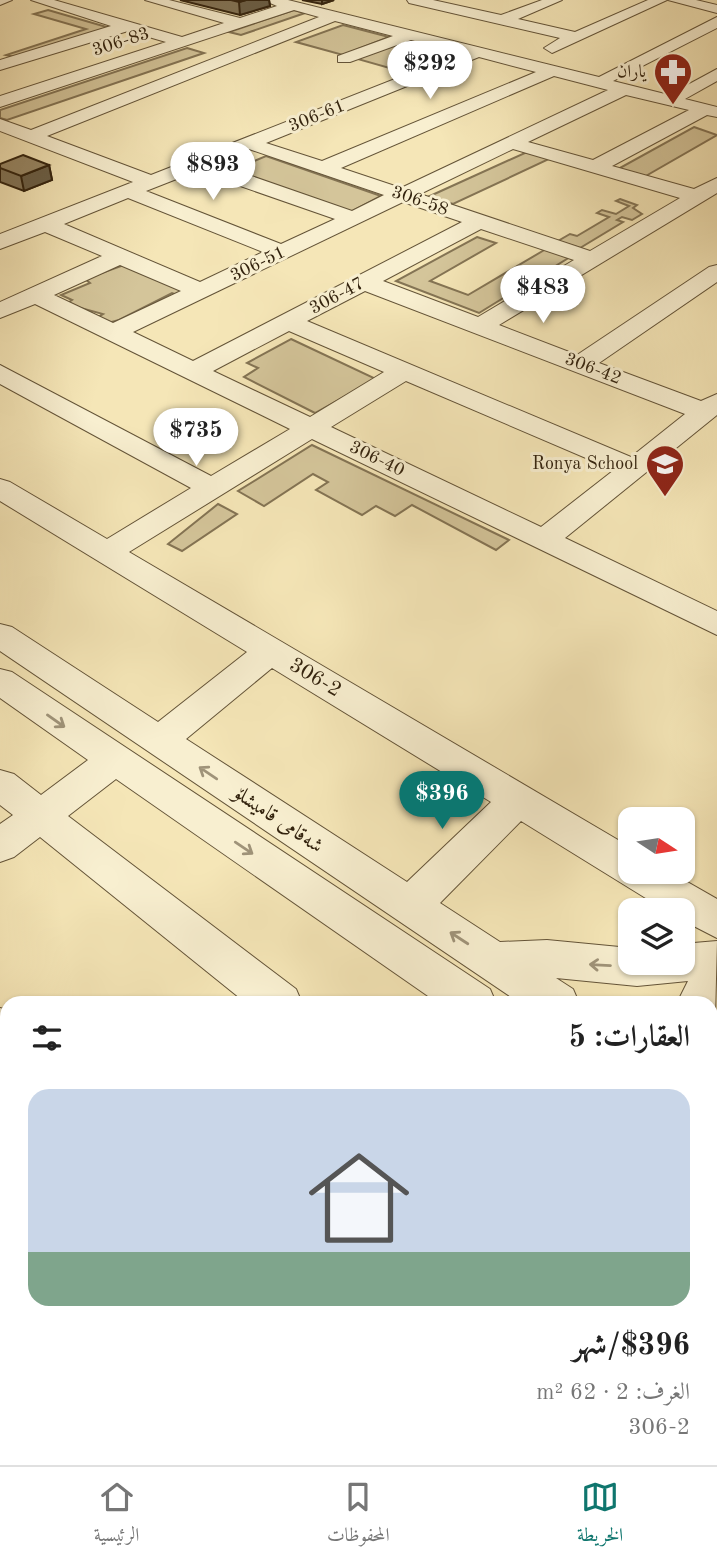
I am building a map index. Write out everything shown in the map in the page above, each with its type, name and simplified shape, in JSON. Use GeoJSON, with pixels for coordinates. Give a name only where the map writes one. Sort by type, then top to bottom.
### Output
{"type":"FeatureCollection","features":[{"type":"Feature","properties":{"kind":"street"},"geometry":{"type":"LineString","coordinates":[[38,0],[183,42]]}},
{"type":"Feature","properties":{"kind":"street"},"geometry":{"type":"LineString","coordinates":[[152,0],[240,23]]}},
{"type":"Feature","properties":{"kind":"street"},"geometry":{"type":"LineString","coordinates":[[270,0],[333,9],[410,35],[714,109]]}},
{"type":"Feature","properties":{"kind":"street"},"geometry":{"type":"LineString","coordinates":[[414,0],[575,37]]}},
{"type":"Feature","properties":{"kind":"street"},"geometry":{"type":"LineString","coordinates":[[446,7],[464,0]]}},
{"type":"Feature","properties":{"kind":"street"},"geometry":{"type":"LineString","coordinates":[[502,20],[555,0]]}},
{"type":"Feature","properties":{"kind":"street"},"geometry":{"type":"LineString","coordinates":[[530,57],[660,0]]}},
{"type":"Feature","properties":{"kind":"street"},"geometry":{"type":"LineString","coordinates":[[675,0],[717,9]]}},
{"type":"Feature","properties":{"kind":"street","name":"306-83"},"geometry":{"type":"LineString","coordinates":[[0,102],[295,3]]}},
{"type":"Feature","properties":{"kind":"street"},"geometry":{"type":"LineString","coordinates":[[36,138],[40,131],[333,9]]}},
{"type":"Feature","properties":{"kind":"street"},"geometry":{"type":"LineString","coordinates":[[607,77],[717,22]]}},
{"type":"Feature","properties":{"kind":"street"},"geometry":{"type":"LineString","coordinates":[[148,32],[171,24]]}},
{"type":"Feature","properties":{"kind":"street"},"geometry":{"type":"LineString","coordinates":[[384,25],[530,57],[678,95],[714,109]]}},
{"type":"Feature","properties":{"kind":"street"},"geometry":{"type":"LineString","coordinates":[[0,65],[127,26]]}},
{"type":"Feature","properties":{"kind":"street"},"geometry":{"type":"LineString","coordinates":[[344,59],[410,35]]}},
{"type":"Feature","properties":{"kind":"street","name":"306-61"},"geometry":{"type":"LineString","coordinates":[[0,242],[477,52]]}},
{"type":"Feature","properties":{"kind":"street"},"geometry":{"type":"LineString","coordinates":[[323,169],[552,71]]}},
{"type":"Feature","properties":{"kind":"street"},"geometry":{"type":"LineString","coordinates":[[678,95],[717,74]]}},
{"type":"Feature","properties":{"kind":"street","name":"306-51"},"geometry":{"type":"LineString","coordinates":[[114,332],[624,89]]}},
{"type":"Feature","properties":{"kind":"street"},"geometry":{"type":"LineString","coordinates":[[595,167],[714,109]]}},
{"type":"Feature","properties":{"kind":"street"},"geometry":{"type":"LineString","coordinates":[[0,125],[152,182]]}},
{"type":"Feature","properties":{"kind":"street","name":"306-58"},"geometry":{"type":"LineString","coordinates":[[249,143],[592,259]]}},
{"type":"Feature","properties":{"kind":"street"},"geometry":{"type":"LineString","coordinates":[[512,143],[595,167],[690,200],[717,213]]}},
{"type":"Feature","properties":{"kind":"street"},"geometry":{"type":"LineString","coordinates":[[197,164],[353,218]]}},
{"type":"Feature","properties":{"kind":"street"},"geometry":{"type":"LineString","coordinates":[[481,326],[717,184]]}},
{"type":"Feature","properties":{"kind":"street"},"geometry":{"type":"LineString","coordinates":[[128,191],[282,252]]}},
{"type":"Feature","properties":{"kind":"street"},"geometry":{"type":"LineString","coordinates":[[4,213],[121,256],[200,291]]}},
{"type":"Feature","properties":{"kind":"street","name":"306-47"},"geometry":{"type":"LineString","coordinates":[[194,371],[480,221]]}},
{"type":"Feature","properties":{"kind":"street"},"geometry":{"type":"LineString","coordinates":[[0,311],[121,256]]}},
{"type":"Feature","properties":{"kind":"street"},"geometry":{"type":"LineString","coordinates":[[580,364],[717,272]]}},
{"type":"Feature","properties":{"kind":"street","name":"306-42"},"geometry":{"type":"LineString","coordinates":[[364,282],[703,413],[717,438]]}},
{"type":"Feature","properties":{"kind":"street","name":"306-40"},"geometry":{"type":"LineString","coordinates":[[35,295],[717,624]]}},
{"type":"Feature","properties":{"kind":"street"},"geometry":{"type":"LineString","coordinates":[[288,322],[634,468]]}},
{"type":"Feature","properties":{"kind":"street"},"geometry":{"type":"LineString","coordinates":[[107,552],[404,371]]}},
{"type":"Feature","properties":{"kind":"street"},"geometry":{"type":"LineString","coordinates":[[0,373],[212,488]]}},
{"type":"Feature","properties":{"kind":"street"},"geometry":{"type":"LineString","coordinates":[[544,540],[703,413]]}},
{"type":"Feature","properties":{"kind":"street","name":"306-2"},"geometry":{"type":"LineString","coordinates":[[0,488],[618,860]]}},
{"type":"Feature","properties":{"kind":"street","name":"شەقامی قامیشلۆ"},"geometry":{"type":"LineString","coordinates":[[0,635],[547,996]]}},
{"type":"Feature","properties":{"kind":"street"},"geometry":{"type":"LineString","coordinates":[[159,741],[271,651]]}},
{"type":"Feature","properties":{"kind":"street","name":"شەقامی قامیشلۆ"},"geometry":{"type":"LineString","coordinates":[[0,681],[463,996]]}},
{"type":"Feature","properties":{"kind":"street"},"geometry":{"type":"LineString","coordinates":[[0,846],[114,761]]}},
{"type":"Feature","properties":{"kind":"street"},"geometry":{"type":"LineString","coordinates":[[0,784],[271,996]]}},
{"type":"Feature","properties":{"kind":"street"},"geometry":{"type":"LineString","coordinates":[[410,907],[518,800]]}},
{"type":"Feature","properties":{"kind":"street"},"geometry":{"type":"LineString","coordinates":[[657,884],[717,920]]}},
{"type":"Feature","properties":{"kind":"street"},"geometry":{"type":"LineString","coordinates":[[495,961],[547,958],[637,967],[717,960]]}},
{"type":"Feature","properties":{"kind":"street"},"geometry":{"type":"LineString","coordinates":[[703,996],[717,973]]}},
{"type":"Feature","properties":{"kind":"shaded area"},"geometry":{"type":"Polygon","coordinates":[[[48,10],[110,28],[14,57],[6,55],[86,29],[34,14],[48,10]]]}},
{"type":"Feature","properties":{"kind":"shaded area"},"geometry":{"type":"Polygon","coordinates":[[[294,10],[305,13],[241,35],[229,32],[294,10]]]}},
{"type":"Feature","properties":{"kind":"shaded area"},"geometry":{"type":"Polygon","coordinates":[[[343,25],[389,37],[343,55],[296,42],[343,25]]]}},
{"type":"Feature","properties":{"kind":"shaded area"},"geometry":{"type":"Polygon","coordinates":[[[403,40],[456,54],[407,73],[354,58],[403,40]]]}},
{"type":"Feature","properties":{"kind":"shaded area"},"geometry":{"type":"Polygon","coordinates":[[[187,48],[204,53],[7,120],[0,118],[0,110],[187,48]]]}},
{"type":"Feature","properties":{"kind":"shaded area"},"geometry":{"type":"Polygon","coordinates":[[[694,127],[717,135],[644,177],[618,169],[694,127]]]}},
{"type":"Feature","properties":{"kind":"shaded area"},"geometry":{"type":"Polygon","coordinates":[[[527,152],[549,159],[453,204],[430,196],[527,152]]]}},
{"type":"Feature","properties":{"kind":"shaded area"},"geometry":{"type":"Polygon","coordinates":[[[266,156],[381,196],[347,214],[231,171],[266,156]]]}},
{"type":"Feature","properties":{"kind":"shaded area"},"geometry":{"type":"Polygon","coordinates":[[[620,199],[637,205],[633,208],[642,214],[632,220],[622,217],[617,220],[623,222],[580,248],[558,241],[570,234],[577,236],[609,217],[597,213],[602,210],[616,214],[629,206],[616,201],[620,199]]]}},
{"type":"Feature","properties":{"kind":"shaded area"},"geometry":{"type":"Polygon","coordinates":[[[477,237],[496,243],[430,281],[468,295],[546,249],[570,257],[479,313],[396,281],[477,237]]]}},
{"type":"Feature","properties":{"kind":"shaded area"},"geometry":{"type":"Polygon","coordinates":[[[121,266],[188,292],[180,296],[172,293],[119,320],[104,324],[95,319],[103,314],[66,304],[72,300],[61,295],[90,283],[85,279],[121,266]]]}},
{"type":"Feature","properties":{"kind":"shaded area"},"geometry":{"type":"Polygon","coordinates":[[[291,339],[376,379],[315,413],[244,377],[258,368],[247,363],[291,339]]]}},
{"type":"Feature","properties":{"kind":"shaded area"},"geometry":{"type":"Polygon","coordinates":[[[312,445],[509,540],[496,550],[412,505],[395,516],[376,506],[362,515],[316,490],[328,482],[313,474],[264,506],[238,491],[312,445]]]}},
{"type":"Feature","properties":{"kind":"shaded area"},"geometry":{"type":"Polygon","coordinates":[[[218,504],[237,514],[182,551],[168,544],[218,504]]]}},
{"type":"Feature","properties":{"kind":"building"},"geometry":{"type":"Polygon","coordinates":[[[23,155],[49,165],[21,176],[0,168],[0,164],[23,155]]]}},
{"type":"Feature","properties":{"kind":"place","name":"یاران"},"geometry":{"type":"Point","coordinates":[673,106]}},
{"type":"Feature","properties":{"kind":"place","name":"Ronya School"},"geometry":{"type":"Point","coordinates":[665,498]}}]}
